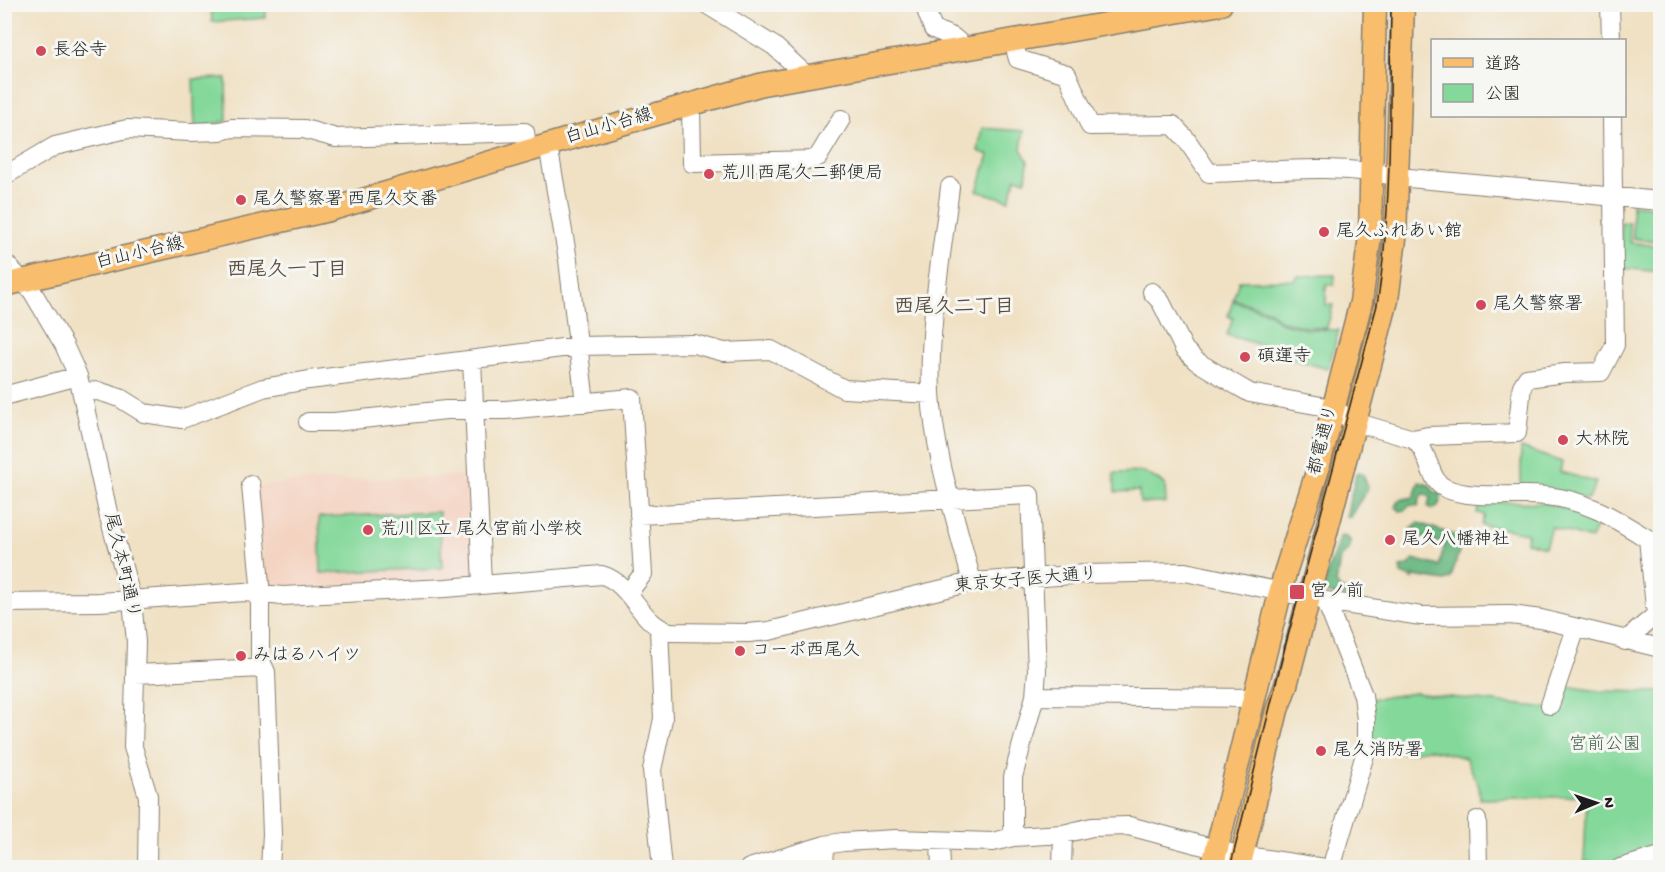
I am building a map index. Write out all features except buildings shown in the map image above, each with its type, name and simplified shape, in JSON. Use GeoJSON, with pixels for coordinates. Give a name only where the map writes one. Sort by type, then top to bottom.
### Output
{"type":"FeatureCollection","features":[{"type":"Feature","properties":{"kind":"main road","name":"白山小台線"},"geometry":{"type":"LineString","coordinates":[[13,283],[329,210],[763,84],[1221,4]]}},
{"type":"Feature","properties":{"kind":"main road","name":"都電通り"},"geometry":{"type":"LineString","coordinates":[[1214,859],[1281,592],[1317,472],[1364,283],[1370,236],[1375,4]]}},
{"type":"Feature","properties":{"kind":"main road","name":"都電通り"},"geometry":{"type":"LineString","coordinates":[[1240,861],[1277,710],[1317,599],[1355,422],[1387,300],[1395,239],[1403,4]]}},
{"type":"Feature","properties":{"kind":"street"},"geometry":{"type":"LineString","coordinates":[[706,4],[774,46],[806,75]]}},
{"type":"Feature","properties":{"kind":"street"},"geometry":{"type":"LineString","coordinates":[[924,4],[933,29],[953,37],[967,49]]}},
{"type":"Feature","properties":{"kind":"street"},"geometry":{"type":"LineString","coordinates":[[1610,4],[1611,39]]}},
{"type":"Feature","properties":{"kind":"street"},"geometry":{"type":"LineString","coordinates":[[1013,41],[1018,59],[1067,74],[1090,126],[1173,125],[1186,139],[1209,173],[1282,170],[1372,171],[1398,177],[1660,201]]}},
{"type":"Feature","properties":{"kind":"street"},"geometry":{"type":"LineString","coordinates":[[691,104],[692,163],[811,160],[818,157],[841,119]]}},
{"type":"Feature","properties":{"kind":"street"},"geometry":{"type":"LineString","coordinates":[[1413,439],[1428,436],[1517,433],[1522,386],[1527,378],[1565,373],[1601,372],[1615,345],[1612,117]]}},
{"type":"Feature","properties":{"kind":"street"},"geometry":{"type":"LineString","coordinates":[[4,176],[55,146],[127,129],[191,132],[220,131],[232,128],[304,129],[336,138],[525,132],[538,148],[568,260],[585,403]]}},
{"type":"Feature","properties":{"kind":"street"},"geometry":{"type":"LineString","coordinates":[[950,188],[940,258],[931,393],[940,451],[972,582]]}},
{"type":"Feature","properties":{"kind":"street","name":"尾久本町通り"},"geometry":{"type":"LineString","coordinates":[[4,262],[13,283],[32,291],[64,345],[80,384],[109,517],[132,600],[136,642],[133,747],[148,796],[147,867]]}},
{"type":"Feature","properties":{"kind":"street"},"geometry":{"type":"LineString","coordinates":[[1152,292],[1161,302],[1184,349],[1196,361],[1250,393],[1332,408],[1355,422],[1413,439],[1421,445],[1437,482],[1445,488],[1478,494],[1546,495],[1581,501],[1648,539],[1655,607],[1659,614],[1625,641]]}},
{"type":"Feature","properties":{"kind":"street"},"geometry":{"type":"LineString","coordinates":[[4,396],[80,384],[120,398],[144,413],[182,419],[263,388],[578,346],[694,344],[724,352],[771,350],[844,389],[931,393]]}},
{"type":"Feature","properties":{"kind":"street"},"geometry":{"type":"LineString","coordinates":[[472,360],[482,584]]}},
{"type":"Feature","properties":{"kind":"street"},"geometry":{"type":"LineString","coordinates":[[308,422],[334,422],[446,410],[506,410],[632,398],[643,574],[628,592]]}},
{"type":"Feature","properties":{"kind":"street"},"geometry":{"type":"LineString","coordinates":[[251,485],[260,593],[260,659],[266,672],[272,834],[270,867]]}},
{"type":"Feature","properties":{"kind":"street"},"geometry":{"type":"LineString","coordinates":[[639,515],[1030,495],[1037,671],[1035,696],[1013,777],[1013,837]]}},
{"type":"Feature","properties":{"kind":"street","name":"東京女子医大通り"},"geometry":{"type":"LineString","coordinates":[[658,629],[670,632],[715,633],[769,631],[972,582],[1179,572],[1205,575],[1317,599],[1421,616],[1511,615],[1541,619],[1660,648]]}},
{"type":"Feature","properties":{"kind":"street"},"geometry":{"type":"LineString","coordinates":[[4,603],[132,600],[244,592],[282,596],[602,575],[615,579],[658,629],[663,719],[652,770],[662,867]]}},
{"type":"Feature","properties":{"kind":"street"},"geometry":{"type":"LineString","coordinates":[[1317,599],[1364,694],[1366,720],[1366,751],[1333,867]]}},
{"type":"Feature","properties":{"kind":"street"},"geometry":{"type":"LineString","coordinates":[[1550,705],[1576,628]]}},
{"type":"Feature","properties":{"kind":"street"},"geometry":{"type":"LineString","coordinates":[[136,674],[264,668]]}},
{"type":"Feature","properties":{"kind":"street"},"geometry":{"type":"LineString","coordinates":[[1035,696],[1254,698]]}},
{"type":"Feature","properties":{"kind":"street"},"geometry":{"type":"LineString","coordinates":[[1477,820],[1478,867]]}},
{"type":"Feature","properties":{"kind":"street"},"geometry":{"type":"LineString","coordinates":[[756,867],[825,845],[843,842],[896,839],[993,842],[1013,837],[1064,834],[1092,827],[1129,826],[1214,859],[1325,867]]}},
{"type":"Feature","properties":{"kind":"street"},"geometry":{"type":"LineString","coordinates":[[1062,867],[1064,834]]}},
{"type":"Feature","properties":{"kind":"street"},"geometry":{"type":"LineString","coordinates":[[940,841],[941,867]]}},
{"type":"Feature","properties":{"kind":"street"},"geometry":{"type":"LineString","coordinates":[[824,867],[825,845]]}},
{"type":"Feature","properties":{"kind":"street"},"geometry":{"type":"LineString","coordinates":[[1620,867],[1660,856]]}},
{"type":"Feature","properties":{"kind":"shaded area","name":"荒川区立 尾久宮前小学校"},"geometry":{"type":"Polygon","coordinates":[[[475,475],[476,578],[275,589],[265,585],[256,487],[292,482],[475,475]]]}},
{"type":"Feature","properties":{"kind":"green space"},"geometry":{"type":"Polygon","coordinates":[[[211,5],[267,5],[265,18],[212,22],[211,5]]]}},
{"type":"Feature","properties":{"kind":"green space"},"geometry":{"type":"Polygon","coordinates":[[[226,78],[227,121],[195,128],[193,79],[226,78]]]}},
{"type":"Feature","properties":{"kind":"green space"},"geometry":{"type":"Polygon","coordinates":[[[982,128],[1024,131],[1021,149],[1028,161],[1026,180],[1016,178],[1009,200],[977,191],[989,155],[978,151],[982,128]]]}},
{"type":"Feature","properties":{"kind":"green space"},"geometry":{"type":"Polygon","coordinates":[[[1632,204],[1660,207],[1660,243],[1633,238],[1632,204]]]}},
{"type":"Feature","properties":{"kind":"green space"},"geometry":{"type":"Polygon","coordinates":[[[1621,222],[1629,223],[1630,242],[1660,247],[1660,272],[1622,268],[1621,222]]]}},
{"type":"Feature","properties":{"kind":"green space"},"geometry":{"type":"Polygon","coordinates":[[[1335,275],[1334,285],[1326,285],[1326,305],[1333,305],[1327,328],[1306,327],[1279,320],[1270,311],[1233,299],[1239,281],[1296,280],[1297,276],[1335,275]]]}},
{"type":"Feature","properties":{"kind":"green space"},"geometry":{"type":"Polygon","coordinates":[[[1233,301],[1270,313],[1279,322],[1306,329],[1339,330],[1328,369],[1273,354],[1274,349],[1227,335],[1233,318],[1228,316],[1233,301]]]}},
{"type":"Feature","properties":{"kind":"green space"},"geometry":{"type":"Polygon","coordinates":[[[1521,448],[1562,462],[1560,472],[1596,482],[1589,499],[1521,489],[1521,448]]]}},
{"type":"Feature","properties":{"kind":"green space"},"geometry":{"type":"Polygon","coordinates":[[[1144,472],[1165,484],[1166,503],[1140,503],[1139,491],[1115,492],[1114,473],[1144,472]]]}},
{"type":"Feature","properties":{"kind":"green space"},"geometry":{"type":"Polygon","coordinates":[[[1360,472],[1368,488],[1351,516],[1346,517],[1356,474],[1360,472]]]}},
{"type":"Feature","properties":{"kind":"green space"},"geometry":{"type":"Polygon","coordinates":[[[1419,482],[1429,485],[1434,492],[1442,494],[1438,506],[1431,509],[1428,507],[1430,497],[1425,494],[1421,496],[1418,506],[1410,505],[1400,511],[1396,507],[1399,500],[1414,497],[1419,482]]]}},
{"type":"Feature","properties":{"kind":"green space"},"geometry":{"type":"Polygon","coordinates":[[[1480,501],[1544,503],[1600,517],[1591,539],[1551,527],[1545,547],[1526,542],[1527,533],[1481,525],[1484,515],[1477,513],[1480,501]]]}},
{"type":"Feature","properties":{"kind":"green space"},"geometry":{"type":"Polygon","coordinates":[[[439,512],[442,568],[321,573],[319,517],[439,512]]]}},
{"type":"Feature","properties":{"kind":"green space"},"geometry":{"type":"Polygon","coordinates":[[[1419,523],[1460,537],[1462,541],[1451,578],[1445,581],[1413,576],[1413,579],[1401,574],[1400,567],[1408,566],[1414,559],[1439,566],[1445,544],[1416,536],[1417,529],[1412,528],[1419,523]]]}},
{"type":"Feature","properties":{"kind":"green space"},"geometry":{"type":"Polygon","coordinates":[[[1344,536],[1350,540],[1350,548],[1340,558],[1336,584],[1343,590],[1360,596],[1360,599],[1323,593],[1327,573],[1340,537],[1344,536]]]}},
{"type":"Feature","properties":{"kind":"green space","name":"宮前公園"},"geometry":{"type":"Polygon","coordinates":[[[1566,686],[1598,691],[1660,692],[1660,851],[1604,866],[1584,861],[1587,796],[1480,799],[1479,787],[1466,758],[1429,749],[1406,753],[1386,751],[1370,756],[1371,699],[1415,693],[1557,709],[1566,686]]]}},
{"type":"Feature","properties":{"kind":"tram line"},"geometry":{"type":"LineString","coordinates":[[1230,868],[1284,651],[1377,305],[1388,193],[1391,4]]}},
{"type":"Feature","properties":{"kind":"place","name":"長谷寺"},"geometry":{"type":"Point","coordinates":[41,51]}},
{"type":"Feature","properties":{"kind":"place","name":"荒川西尾久二郵便局"},"geometry":{"type":"Point","coordinates":[709,174]}},
{"type":"Feature","properties":{"kind":"place","name":"尾久警察署 西尾久交番"},"geometry":{"type":"Point","coordinates":[241,200]}},
{"type":"Feature","properties":{"kind":"place","name":"尾久ふれあい館"},"geometry":{"type":"Point","coordinates":[1324,232]}},
{"type":"Feature","properties":{"kind":"place","name":"尾久警察署"},"geometry":{"type":"Point","coordinates":[1481,305]}},
{"type":"Feature","properties":{"kind":"place","name":"碩運寺"},"geometry":{"type":"Point","coordinates":[1245,357]}},
{"type":"Feature","properties":{"kind":"place","name":"大林院"},"geometry":{"type":"Point","coordinates":[1563,440]}},
{"type":"Feature","properties":{"kind":"place","name":"荒川区立 尾久宮前小学校"},"geometry":{"type":"Point","coordinates":[368,530]}},
{"type":"Feature","properties":{"kind":"place","name":"尾久八幡神社"},"geometry":{"type":"Point","coordinates":[1390,540]}},
{"type":"Feature","properties":{"kind":"place","name":"宮ノ前"},"geometry":{"type":"Point","coordinates":[1297,592]}},
{"type":"Feature","properties":{"kind":"place","name":"コーポ西尾久"},"geometry":{"type":"Point","coordinates":[740,651]}},
{"type":"Feature","properties":{"kind":"place","name":"みはるハイツ"},"geometry":{"type":"Point","coordinates":[241,656]}},
{"type":"Feature","properties":{"kind":"place","name":"尾久消防署"},"geometry":{"type":"Point","coordinates":[1321,751]}},
{"type":"Feature","properties":{"kind":"district","name":"西尾久一丁目"},"geometry":{"type":"Point","coordinates":[287,271]}},
{"type":"Feature","properties":{"kind":"district","name":"西尾久二丁目"},"geometry":{"type":"Point","coordinates":[954,308]}}]}
